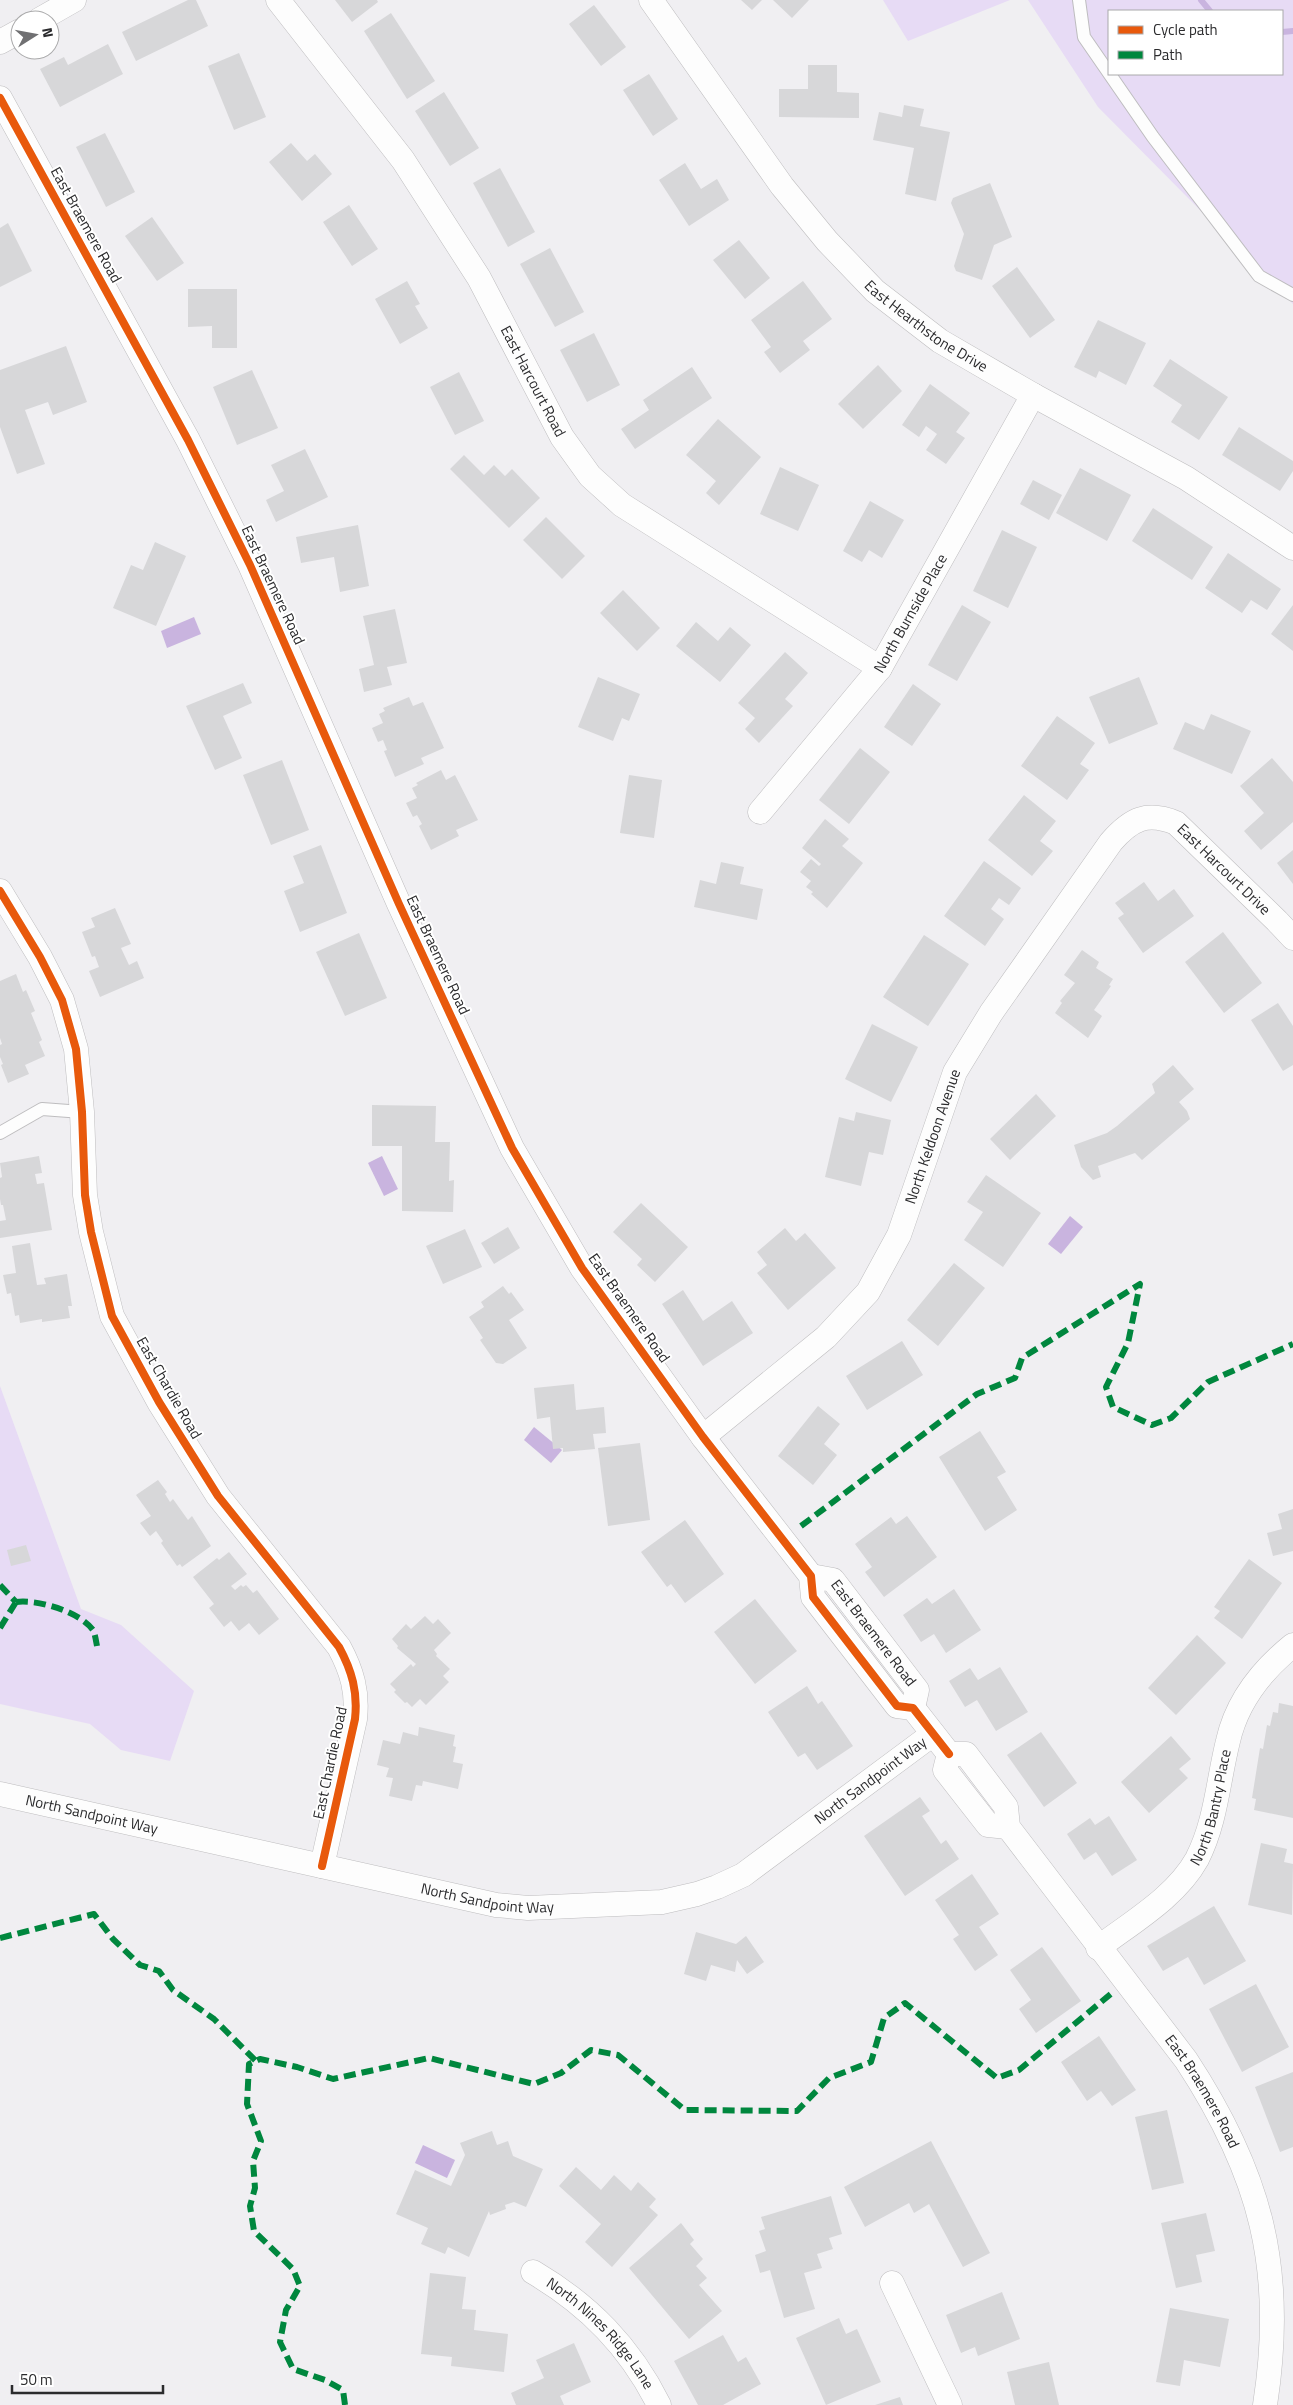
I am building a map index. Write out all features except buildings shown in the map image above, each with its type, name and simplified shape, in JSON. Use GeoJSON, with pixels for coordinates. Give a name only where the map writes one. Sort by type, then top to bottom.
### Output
{"type":"FeatureCollection","features":[{"type":"Feature","properties":{"kind":"street"},"geometry":{"type":"LineString","coordinates":[[56,10],[74,0]]}},
{"type":"Feature","properties":{"kind":"street","name":"East Harcourt Road"},"geometry":{"type":"LineString","coordinates":[[278,0],[403,160],[479,278],[562,437],[590,476],[622,505],[880,668]]}},
{"type":"Feature","properties":{"kind":"street","name":"East Hearthstone Drive"},"geometry":{"type":"LineString","coordinates":[[651,0],[782,186],[826,241],[875,291],[940,341],[1033,395],[1186,478],[1293,548]]}},
{"type":"Feature","properties":{"kind":"street","name":"East Braemere Road"},"geometry":{"type":"LineString","coordinates":[[0,98],[188,440],[250,565],[399,904],[512,1148],[582,1268],[703,1437],[811,1576],[813,1597],[896,1706],[913,1708],[949,1754],[966,1754],[1006,1807],[1008,1827],[1098,1948],[1186,2060],[1212,2100],[1235,2144],[1252,2190],[1269,2264],[1273,2313],[1272,2362],[1265,2405]]}},
{"type":"Feature","properties":{"kind":"street","name":"North Burnside Place"},"geometry":{"type":"LineString","coordinates":[[760,812],[880,668],[1033,395]]}},
{"type":"Feature","properties":{"kind":"street","name":"North Keldoon Avenue"},"geometry":{"type":"LineString","coordinates":[[703,1437],[826,1337],[868,1292],[899,1235],[955,1072],[991,1013],[1111,842],[1124,826],[1145,817]]}},
{"type":"Feature","properties":{"kind":"street","name":"East Harcourt Drive"},"geometry":{"type":"LineString","coordinates":[[1145,817],[1161,817],[1176,823],[1278,921],[1293,938]]}},
{"type":"Feature","properties":{"kind":"street","name":"East Chardie Road"},"geometry":{"type":"LineString","coordinates":[[0,891],[40,957],[62,1000],[76,1049],[82,1112],[85,1194],[91,1232],[112,1316],[159,1402],[218,1496],[339,1647],[354,1683],[357,1702],[355,1719],[322,1866]]}},
{"type":"Feature","properties":{"kind":"street","name":"North Bantry Place"},"geometry":{"type":"LineString","coordinates":[[1098,1948],[1165,1896],[1182,1880],[1196,1860],[1207,1838],[1228,1740],[1235,1717],[1246,1695],[1261,1675],[1293,1645]]}},
{"type":"Feature","properties":{"kind":"street","name":"North Sandpoint Way"},"geometry":{"type":"LineString","coordinates":[[0,1794],[496,1905],[528,1908],[671,1900],[697,1894],[743,1874],[934,1734]]}},
{"type":"Feature","properties":{"kind":"street","name":"North Nines Ridge Lane"},"geometry":{"type":"LineString","coordinates":[[533,2272],[575,2299],[611,2332],[641,2372],[659,2405]]}},
{"type":"Feature","properties":{"kind":"street"},"geometry":{"type":"LineString","coordinates":[[892,2283],[950,2405]]}},
{"type":"Feature","properties":{"kind":"lane"},"geometry":{"type":"LineString","coordinates":[[1080,0],[1084,37],[1108,72]]}},
{"type":"Feature","properties":{"kind":"lane"},"geometry":{"type":"LineString","coordinates":[[1110,75],[1153,137],[1259,276],[1293,295]]}},
{"type":"Feature","properties":{"kind":"lane"},"geometry":{"type":"LineString","coordinates":[[0,1133],[42,1109],[82,1112]]}},
{"type":"Feature","properties":{"kind":"shaded area"},"geometry":{"type":"Polygon","coordinates":[[[883,0],[1010,0],[908,41],[883,0]]]}},
{"type":"Feature","properties":{"kind":"shaded area"},"geometry":{"type":"Polygon","coordinates":[[[1028,0],[1293,0],[1293,304],[1098,107],[1028,0]]]}},
{"type":"Feature","properties":{"kind":"shaded area"},"geometry":{"type":"Polygon","coordinates":[[[194,617],[201,634],[167,648],[161,631],[194,617]]]}},
{"type":"Feature","properties":{"kind":"shaded area"},"geometry":{"type":"Polygon","coordinates":[[[382,1156],[398,1189],[384,1196],[368,1163],[382,1156]]]}},
{"type":"Feature","properties":{"kind":"shaded area"},"geometry":{"type":"Polygon","coordinates":[[[1070,1216],[1083,1227],[1061,1254],[1048,1244],[1070,1216]]]}},
{"type":"Feature","properties":{"kind":"shaded area"},"geometry":{"type":"Polygon","coordinates":[[[0,1386],[81,1609],[121,1625],[194,1691],[170,1761],[121,1750],[90,1724],[0,1704],[0,1386]]]}},
{"type":"Feature","properties":{"kind":"shaded area"},"geometry":{"type":"Polygon","coordinates":[[[534,1427],[562,1450],[551,1463],[524,1440],[534,1427]]]}},
{"type":"Feature","properties":{"kind":"shaded area"},"geometry":{"type":"Polygon","coordinates":[[[423,2145],[455,2160],[447,2178],[415,2163],[423,2145]]]}},
{"type":"Feature","properties":{"kind":"waterway"},"geometry":{"type":"LineString","coordinates":[[1201,0],[1209,10]]}},
{"type":"Feature","properties":{"kind":"waterway"},"geometry":{"type":"LineString","coordinates":[[1283,32],[1293,31]]}},
{"type":"Feature","properties":{"kind":"marked path"},"geometry":{"type":"LineString","coordinates":[[801,1526],[977,1394],[1015,1378],[1022,1358],[1140,1284],[1128,1343],[1106,1387],[1113,1407],[1152,1425],[1171,1418],[1208,1382],[1293,1344]]}},
{"type":"Feature","properties":{"kind":"marked path"},"geometry":{"type":"LineString","coordinates":[[0,1585],[16,1602]]}},
{"type":"Feature","properties":{"kind":"marked path"},"geometry":{"type":"LineString","coordinates":[[16,1602],[47,1605],[69,1612],[93,1630],[97,1646]]}},
{"type":"Feature","properties":{"kind":"marked path"},"geometry":{"type":"LineString","coordinates":[[0,1628],[16,1602]]}},
{"type":"Feature","properties":{"kind":"marked path"},"geometry":{"type":"LineString","coordinates":[[0,1938],[94,1914],[113,1939],[140,1965],[159,1971],[173,1990],[214,2019],[256,2061]]}},
{"type":"Feature","properties":{"kind":"marked path"},"geometry":{"type":"LineString","coordinates":[[345,2405],[343,2390],[325,2380],[293,2369],[280,2342],[286,2310],[300,2286],[293,2269],[254,2231],[250,2206],[255,2188],[253,2161],[261,2141],[247,2104],[249,2064],[260,2059],[297,2067],[333,2079],[429,2058],[534,2084],[561,2073],[591,2050],[618,2055],[685,2110],[797,2111],[829,2078],[871,2062],[884,2018],[905,2003],[997,2078],[1019,2070],[1112,1993]]}},
{"type":"Feature","properties":{"kind":"cycle path"},"geometry":{"type":"LineString","coordinates":[[0,98],[188,440],[250,565],[399,904],[512,1148],[582,1268],[703,1437],[811,1576],[813,1597],[897,1706],[913,1708],[949,1754]]}},
{"type":"Feature","properties":{"kind":"cycle path"},"geometry":{"type":"LineString","coordinates":[[0,891],[40,957],[62,1000],[76,1049],[82,1112],[85,1195],[91,1232],[112,1316],[159,1402],[218,1496],[339,1647],[351,1673],[356,1700],[355,1719],[322,1866]]}}]}
